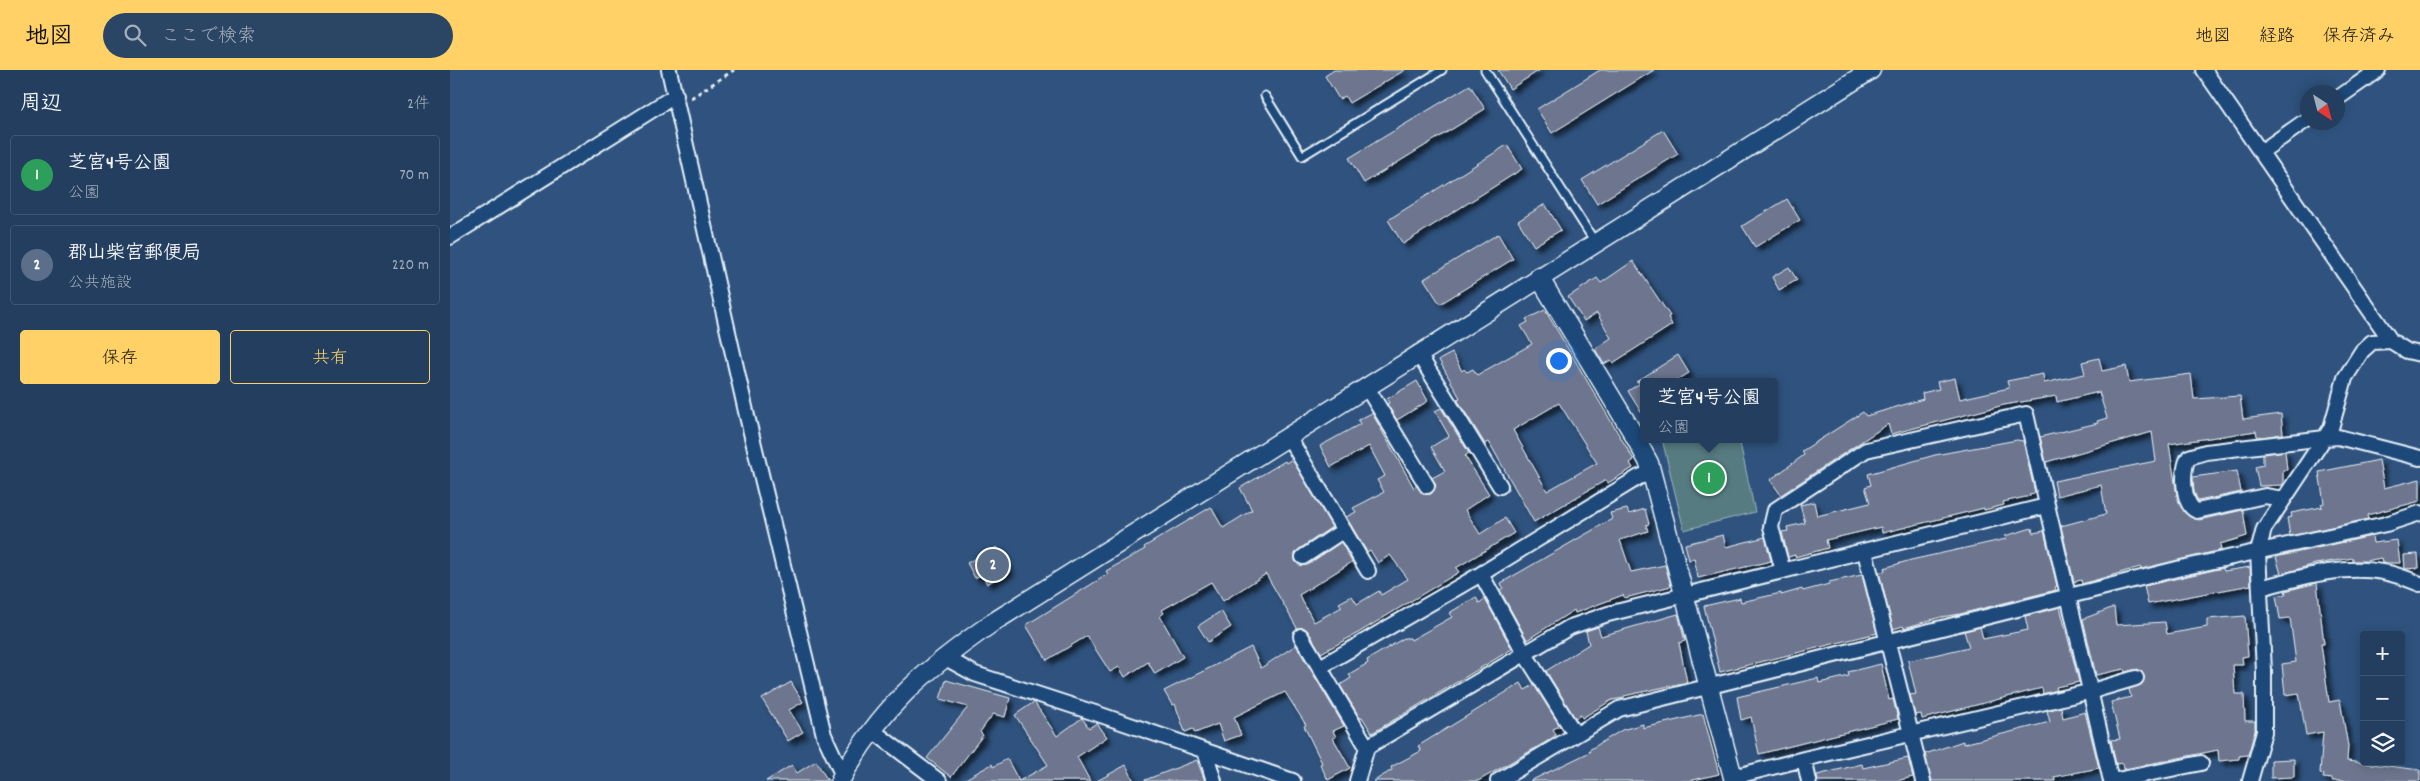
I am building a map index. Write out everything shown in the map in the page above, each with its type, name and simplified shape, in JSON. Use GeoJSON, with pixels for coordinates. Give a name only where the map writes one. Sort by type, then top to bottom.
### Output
{"type":"FeatureCollection","features":[{"type":"Feature","properties":{"kind":"street"},"geometry":{"type":"LineString","coordinates":[[669,70],[678,100],[747,416],[819,716],[824,735],[842,779]]}},
{"type":"Feature","properties":{"kind":"street"},"geometry":{"type":"LineString","coordinates":[[842,779],[872,730],[912,684],[944,657],[992,623],[1418,353],[1871,70]]}},
{"type":"Feature","properties":{"kind":"street"},"geometry":{"type":"LineString","coordinates":[[2204,70],[2391,341],[2407,351],[2420,354]]}},
{"type":"Feature","properties":{"kind":"street"},"geometry":{"type":"LineString","coordinates":[[2345,93],[2378,70]]}},
{"type":"Feature","properties":{"kind":"street"},"geometry":{"type":"LineString","coordinates":[[450,237],[678,100]]}},
{"type":"Feature","properties":{"kind":"street"},"geometry":{"type":"LineString","coordinates":[[2261,152],[2300,125]]}},
{"type":"Feature","properties":{"kind":"street"},"geometry":{"type":"LineString","coordinates":[[1539,277],[1631,430],[1652,473],[1733,779],[1804,759],[2092,691],[2136,678]]}},
{"type":"Feature","properties":{"kind":"street"},"geometry":{"type":"LineString","coordinates":[[2250,781],[2264,732],[2264,671],[2258,552],[2264,529],[2325,438],[2335,417],[2345,378],[2354,362],[2367,345],[2372,342],[2391,341]]}},
{"type":"Feature","properties":{"kind":"street"},"geometry":{"type":"LineString","coordinates":[[1418,353],[1500,486]]}},
{"type":"Feature","properties":{"kind":"street"},"geometry":{"type":"LineString","coordinates":[[1366,386],[1427,486]]}},
{"type":"Feature","properties":{"kind":"street"},"geometry":{"type":"LineString","coordinates":[[1783,571],[1771,527],[1775,510],[1866,450],[2026,414],[2046,506],[2070,598],[2112,781],[2201,763]]}},
{"type":"Feature","properties":{"kind":"street"},"geometry":{"type":"LineString","coordinates":[[1288,436],[1368,571]]}},
{"type":"Feature","properties":{"kind":"street"},"geometry":{"type":"LineString","coordinates":[[2283,499],[2265,496],[2197,511],[2192,509],[2187,502],[2183,468],[2189,457],[2206,452],[2338,437],[2420,458]]}},
{"type":"Feature","properties":{"kind":"street"},"geometry":{"type":"LineString","coordinates":[[1320,666],[1481,574],[1639,476],[1652,473]]}},
{"type":"Feature","properties":{"kind":"street"},"geometry":{"type":"LineString","coordinates":[[1357,781],[1368,747],[1570,627],[1783,571],[2046,506]]}},
{"type":"Feature","properties":{"kind":"street"},"geometry":{"type":"LineString","coordinates":[[1498,781],[1619,709],[2070,598],[2181,568],[2386,524],[2420,513]]}},
{"type":"Feature","properties":{"kind":"street"},"geometry":{"type":"LineString","coordinates":[[1303,557],[1344,530]]}},
{"type":"Feature","properties":{"kind":"street"},"geometry":{"type":"LineString","coordinates":[[1864,552],[1923,781]]}},
{"type":"Feature","properties":{"kind":"street"},"geometry":{"type":"LineString","coordinates":[[2260,588],[2312,575],[2352,570],[2384,572],[2420,584]]}},
{"type":"Feature","properties":{"kind":"street"},"geometry":{"type":"LineString","coordinates":[[1481,574],[1525,654],[1575,734]]}},
{"type":"Feature","properties":{"kind":"street"},"geometry":{"type":"LineString","coordinates":[[1301,636],[1368,747]]}},
{"type":"Feature","properties":{"kind":"street"},"geometry":{"type":"LineString","coordinates":[[944,657],[975,674],[1292,781]]}},
{"type":"Feature","properties":{"kind":"street"},"geometry":{"type":"LineString","coordinates":[[872,730],[939,781]]}},
{"type":"Feature","properties":{"kind":"street"},"geometry":{"type":"LineString","coordinates":[[1205,751],[1214,781]]}},
{"type":"Feature","properties":{"kind":"street"},"geometry":{"type":"LineString","coordinates":[[1804,759],[1809,781]]}},
{"type":"Feature","properties":{"kind":"lane"},"geometry":{"type":"LineString","coordinates":[[1265,96],[1302,156],[1442,70]]}},
{"type":"Feature","properties":{"kind":"lane"},"geometry":{"type":"LineString","coordinates":[[1485,70],[1595,242]]}},
{"type":"Feature","properties":{"kind":"path"},"geometry":{"type":"LineString","coordinates":[[678,100],[734,70]]}},
{"type":"Feature","properties":{"kind":"green space"},"geometry":{"type":"Polygon","coordinates":[[[1663,443],[1740,443],[1755,512],[1684,530],[1663,443]]]}},
{"type":"Feature","properties":{"kind":"building"},"geometry":{"type":"Polygon","coordinates":[[[1334,70],[1405,70],[1349,103],[1345,96],[1339,99],[1325,76],[1334,70]]]}},
{"type":"Feature","properties":{"kind":"building"},"geometry":{"type":"Polygon","coordinates":[[[1498,70],[1540,70],[1510,89],[1498,70]]]}},
{"type":"Feature","properties":{"kind":"building"},"geometry":{"type":"Polygon","coordinates":[[[1600,70],[1654,70],[1552,133],[1537,109],[1600,70]]]}},
{"type":"Feature","properties":{"kind":"building"},"geometry":{"type":"Polygon","coordinates":[[[1470,85],[1485,109],[1364,183],[1349,158],[1470,85]]]}},
{"type":"Feature","properties":{"kind":"building"},"geometry":{"type":"Polygon","coordinates":[[[1663,130],[1678,154],[1597,204],[1582,180],[1663,130]]]}},
{"type":"Feature","properties":{"kind":"building"},"geometry":{"type":"Polygon","coordinates":[[[1507,145],[1522,169],[1403,244],[1388,220],[1507,145]]]}},
{"type":"Feature","properties":{"kind":"building"},"geometry":{"type":"Polygon","coordinates":[[[1787,199],[1800,220],[1755,247],[1742,226],[1787,199]]]}},
{"type":"Feature","properties":{"kind":"building"},"geometry":{"type":"Polygon","coordinates":[[[1545,204],[1561,230],[1534,246],[1518,221],[1545,204]]]}},
{"type":"Feature","properties":{"kind":"building"},"geometry":{"type":"Polygon","coordinates":[[[1498,234],[1513,259],[1440,304],[1424,279],[1498,234]]]}},
{"type":"Feature","properties":{"kind":"building"},"geometry":{"type":"Polygon","coordinates":[[[1633,261],[1670,316],[1668,317],[1672,325],[1613,363],[1611,360],[1604,364],[1595,349],[1611,338],[1597,313],[1584,321],[1568,297],[1597,278],[1601,283],[1633,261]]]}},
{"type":"Feature","properties":{"kind":"building"},"geometry":{"type":"Polygon","coordinates":[[[1789,267],[1797,280],[1779,290],[1772,277],[1789,267]]]}},
{"type":"Feature","properties":{"kind":"building"},"geometry":{"type":"Polygon","coordinates":[[[1545,310],[1634,460],[1630,463],[1633,468],[1608,483],[1606,480],[1534,522],[1489,442],[1485,444],[1457,399],[1460,398],[1439,360],[1452,353],[1462,371],[1464,369],[1467,372],[1473,369],[1477,375],[1532,344],[1521,326],[1528,322],[1526,319],[1545,310]],[[1559,403],[1513,430],[1547,491],[1597,463],[1559,403]]]}},
{"type":"Feature","properties":{"kind":"building"},"geometry":{"type":"Polygon","coordinates":[[[1678,355],[1689,373],[1681,378],[1642,378],[1678,355]]]}},
{"type":"Feature","properties":{"kind":"building"},"geometry":{"type":"Polygon","coordinates":[[[2099,358],[2102,371],[2126,366],[2129,382],[2191,374],[2194,399],[2240,396],[2243,419],[2281,414],[2283,434],[2262,437],[2257,436],[2256,431],[2169,444],[2177,496],[2185,513],[2199,520],[2243,510],[2247,536],[2220,544],[2221,550],[2141,569],[2140,567],[2082,584],[2081,580],[2074,582],[2061,526],[2106,514],[2101,485],[2057,496],[2054,481],[2156,461],[2152,432],[2046,462],[2040,437],[2098,423],[2097,421],[2107,418],[2099,392],[2057,402],[2056,396],[2004,405],[1891,434],[1888,424],[1781,495],[1770,480],[1804,455],[1802,451],[1863,412],[1866,416],[1923,399],[1922,393],[1939,389],[1937,382],[1955,378],[1960,399],[2009,388],[2007,381],[2043,374],[2044,383],[2085,374],[2082,362],[2099,358]]]}},
{"type":"Feature","properties":{"kind":"building"},"geometry":{"type":"Polygon","coordinates":[[[1417,381],[1428,401],[1397,420],[1387,404],[1389,403],[1387,399],[1417,381]]]}},
{"type":"Feature","properties":{"kind":"building"},"geometry":{"type":"Polygon","coordinates":[[[1640,383],[1640,410],[1628,391],[1640,383]]]}},
{"type":"Feature","properties":{"kind":"building"},"geometry":{"type":"Polygon","coordinates":[[[1441,408],[1469,453],[1465,456],[1489,494],[1465,510],[1480,534],[1505,518],[1514,533],[1456,568],[1459,572],[1321,653],[1308,631],[1305,628],[1297,628],[1266,574],[1223,601],[1211,582],[1162,610],[1164,613],[1160,616],[1183,657],[1155,674],[1148,662],[1125,677],[1119,667],[1110,672],[1087,636],[1047,660],[1026,625],[1108,574],[1106,571],[1145,549],[1144,547],[1211,507],[1223,528],[1252,510],[1240,488],[1285,461],[1286,463],[1292,459],[1332,527],[1298,550],[1295,554],[1295,561],[1300,565],[1307,565],[1341,542],[1352,562],[1299,595],[1314,622],[1342,607],[1339,603],[1352,596],[1357,604],[1379,591],[1381,595],[1408,579],[1390,555],[1378,563],[1370,550],[1367,552],[1346,517],[1356,512],[1353,508],[1384,492],[1377,480],[1385,476],[1369,446],[1331,467],[1320,446],[1360,424],[1358,420],[1372,413],[1414,488],[1417,486],[1423,494],[1431,494],[1436,486],[1432,478],[1445,471],[1431,447],[1449,436],[1435,411],[1441,408]]]}},
{"type":"Feature","properties":{"kind":"building"},"geometry":{"type":"Polygon","coordinates":[[[2017,440],[2023,441],[2035,493],[2029,494],[2030,496],[2003,502],[2004,505],[1984,510],[1984,508],[1882,533],[1881,527],[1826,540],[1828,548],[1795,557],[1795,555],[1788,557],[1782,532],[1788,531],[1787,527],[1805,523],[1800,505],[1814,502],[1817,516],[1870,503],[1865,487],[1871,485],[1868,474],[1935,455],[2017,440]]]}},
{"type":"Feature","properties":{"kind":"building"},"geometry":{"type":"Polygon","coordinates":[[[2285,451],[2287,470],[2283,470],[2283,485],[2259,486],[2255,467],[2263,465],[2263,454],[2285,451]]]}},
{"type":"Feature","properties":{"kind":"building"},"geometry":{"type":"Polygon","coordinates":[[[2379,460],[2384,488],[2420,479],[2420,501],[2367,515],[2368,519],[2290,536],[2287,518],[2292,517],[2291,513],[2322,507],[2321,504],[2324,503],[2319,472],[2379,460]]]}},
{"type":"Feature","properties":{"kind":"building"},"geometry":{"type":"Polygon","coordinates":[[[2237,471],[2241,492],[2198,501],[2194,492],[2193,477],[2237,471]]]}},
{"type":"Feature","properties":{"kind":"building"},"geometry":{"type":"Polygon","coordinates":[[[1627,509],[1629,514],[1645,509],[1649,524],[1646,525],[1648,531],[1620,540],[1631,572],[1665,565],[1671,586],[1625,598],[1623,595],[1575,613],[1574,610],[1527,640],[1500,590],[1503,588],[1501,583],[1612,519],[1610,513],[1627,509]]]}},
{"type":"Feature","properties":{"kind":"building"},"geometry":{"type":"Polygon","coordinates":[[[2032,528],[2033,533],[2044,531],[2057,586],[2055,587],[2056,590],[1941,617],[1904,628],[1903,626],[1893,629],[1879,572],[1885,571],[1884,568],[1911,560],[2006,539],[2005,536],[2032,528]]]}},
{"type":"Feature","properties":{"kind":"building"},"geometry":{"type":"Polygon","coordinates":[[[1723,535],[1726,547],[1765,537],[1771,561],[1698,578],[1694,558],[1689,560],[1685,544],[1723,535]]]}},
{"type":"Feature","properties":{"kind":"building"},"geometry":{"type":"Polygon","coordinates":[[[2372,536],[2373,543],[2397,540],[2400,563],[2382,563],[2381,558],[2353,561],[2353,558],[2315,564],[2281,574],[2276,557],[2372,536]]]}},
{"type":"Feature","properties":{"kind":"building"},"geometry":{"type":"Polygon","coordinates":[[[997,547],[1010,571],[987,584],[982,574],[975,578],[967,563],[997,547]]]}},
{"type":"Feature","properties":{"kind":"building"},"geometry":{"type":"Polygon","coordinates":[[[2418,554],[2419,568],[2405,569],[2404,555],[2418,554]]]}},
{"type":"Feature","properties":{"kind":"building"},"geometry":{"type":"Polygon","coordinates":[[[2250,567],[2251,585],[2148,604],[2144,586],[2223,568],[2224,571],[2250,567]]]}},
{"type":"Feature","properties":{"kind":"building"},"geometry":{"type":"Polygon","coordinates":[[[1862,575],[1877,633],[1720,672],[1704,606],[1740,598],[1741,602],[1802,589],[1803,591],[1829,584],[1829,582],[1862,575]]]}},
{"type":"Feature","properties":{"kind":"building"},"geometry":{"type":"Polygon","coordinates":[[[2317,583],[2324,644],[2321,644],[2329,702],[2340,700],[2348,746],[2347,761],[2360,763],[2360,766],[2388,766],[2420,770],[2420,781],[2332,781],[2332,779],[2323,778],[2324,774],[2320,773],[2323,732],[2306,735],[2299,693],[2285,695],[2282,664],[2296,662],[2290,618],[2280,619],[2276,596],[2286,594],[2285,591],[2317,583]]]}},
{"type":"Feature","properties":{"kind":"building"},"geometry":{"type":"Polygon","coordinates":[[[1476,597],[1479,603],[1485,599],[1512,649],[1372,733],[1362,717],[1360,718],[1340,685],[1351,678],[1349,674],[1368,663],[1367,660],[1404,638],[1410,638],[1411,640],[1452,617],[1449,613],[1476,597]]]}},
{"type":"Feature","properties":{"kind":"building"},"geometry":{"type":"Polygon","coordinates":[[[2060,607],[2079,682],[2056,687],[2057,690],[2043,694],[2042,688],[1922,719],[1921,714],[1915,715],[1910,695],[1916,694],[1908,661],[1969,647],[1964,631],[1980,627],[1983,639],[2028,630],[2025,616],[2060,607]]]}},
{"type":"Feature","properties":{"kind":"building"},"geometry":{"type":"Polygon","coordinates":[[[2114,607],[2116,625],[2165,622],[2167,634],[2207,627],[2207,619],[2245,616],[2248,656],[2242,657],[2243,665],[2233,665],[2235,694],[2244,694],[2245,721],[2255,721],[2255,731],[2248,755],[2239,756],[2239,759],[2219,761],[2218,750],[2124,769],[2123,763],[2116,764],[2111,740],[2120,739],[2111,702],[2131,697],[2129,689],[2142,684],[2144,676],[2138,669],[2125,672],[2124,669],[2096,675],[2083,619],[2114,607]]]}},
{"type":"Feature","properties":{"kind":"building"},"geometry":{"type":"Polygon","coordinates":[[[1221,611],[1231,627],[1208,642],[1198,626],[1221,611]]]}},
{"type":"Feature","properties":{"kind":"building"},"geometry":{"type":"Polygon","coordinates":[[[1678,614],[1685,641],[1679,643],[1687,682],[1624,696],[1624,698],[1612,700],[1582,718],[1581,715],[1575,718],[1546,671],[1589,644],[1586,631],[1598,627],[1601,636],[1678,614]]]}},
{"type":"Feature","properties":{"kind":"building"},"geometry":{"type":"Polygon","coordinates":[[[1296,645],[1344,726],[1333,731],[1336,737],[1333,738],[1350,768],[1328,780],[1304,726],[1306,725],[1285,692],[1234,717],[1241,735],[1224,741],[1218,724],[1195,733],[1193,729],[1185,732],[1175,704],[1172,705],[1164,691],[1251,647],[1261,668],[1296,645]]]}},
{"type":"Feature","properties":{"kind":"building"},"geometry":{"type":"Polygon","coordinates":[[[1881,664],[1889,700],[1893,699],[1898,719],[1759,754],[1751,717],[1741,720],[1737,697],[1818,678],[1819,683],[1849,676],[1848,672],[1881,664]]]}},
{"type":"Feature","properties":{"kind":"building"},"geometry":{"type":"Polygon","coordinates":[[[946,680],[1010,698],[1005,717],[993,714],[980,732],[983,735],[951,777],[927,758],[968,707],[940,699],[946,680]]]}},
{"type":"Feature","properties":{"kind":"building"},"geometry":{"type":"Polygon","coordinates":[[[791,682],[803,702],[789,710],[803,732],[788,741],[762,699],[791,682]]]}},
{"type":"Feature","properties":{"kind":"building"},"geometry":{"type":"Polygon","coordinates":[[[1521,683],[1525,690],[1534,685],[1560,726],[1553,729],[1556,735],[1546,742],[1478,781],[1374,781],[1392,770],[1391,767],[1421,751],[1418,746],[1521,683]]]}},
{"type":"Feature","properties":{"kind":"building"},"geometry":{"type":"Polygon","coordinates":[[[1034,702],[1057,736],[1082,718],[1089,728],[1097,723],[1107,737],[1077,757],[1090,781],[1019,781],[1048,765],[1015,715],[1034,702]]]}},
{"type":"Feature","properties":{"kind":"building"},"geometry":{"type":"Polygon","coordinates":[[[2061,707],[2063,718],[2085,712],[2099,768],[2054,777],[2055,781],[1932,781],[1925,754],[1963,741],[1963,744],[2050,722],[2047,711],[2061,707]]]}},
{"type":"Feature","properties":{"kind":"building"},"geometry":{"type":"Polygon","coordinates":[[[1703,714],[1719,774],[1689,781],[1530,781],[1590,752],[1589,750],[1622,730],[1643,724],[1643,728],[1703,714]]]}},
{"type":"Feature","properties":{"kind":"building"},"geometry":{"type":"Polygon","coordinates":[[[1908,758],[1913,777],[1896,781],[1818,781],[1817,775],[1862,764],[1863,768],[1908,758]]]}},
{"type":"Feature","properties":{"kind":"building"},"geometry":{"type":"Polygon","coordinates":[[[1007,759],[1019,781],[962,781],[992,764],[993,767],[1007,759]]]}},
{"type":"Feature","properties":{"kind":"building"},"geometry":{"type":"Polygon","coordinates":[[[2294,759],[2294,777],[2271,778],[2271,760],[2294,759]]]}},
{"type":"Feature","properties":{"kind":"building"},"geometry":{"type":"Polygon","coordinates":[[[1197,760],[1205,781],[1145,781],[1145,780],[1197,760]]]}},
{"type":"Feature","properties":{"kind":"building"},"geometry":{"type":"Polygon","coordinates":[[[816,761],[828,781],[766,781],[792,765],[797,773],[816,761]]]}},
{"type":"Feature","properties":{"kind":"building"},"geometry":{"type":"Polygon","coordinates":[[[1126,765],[1134,781],[1097,781],[1126,765]]]}},
{"type":"Feature","properties":{"kind":"place","name":"芝宮4号公園"},"geometry":{"type":"Point","coordinates":[1709,478]}},
{"type":"Feature","properties":{"kind":"place","name":"郡山柴宮郵便局"},"geometry":{"type":"Point","coordinates":[993,565]}}]}
